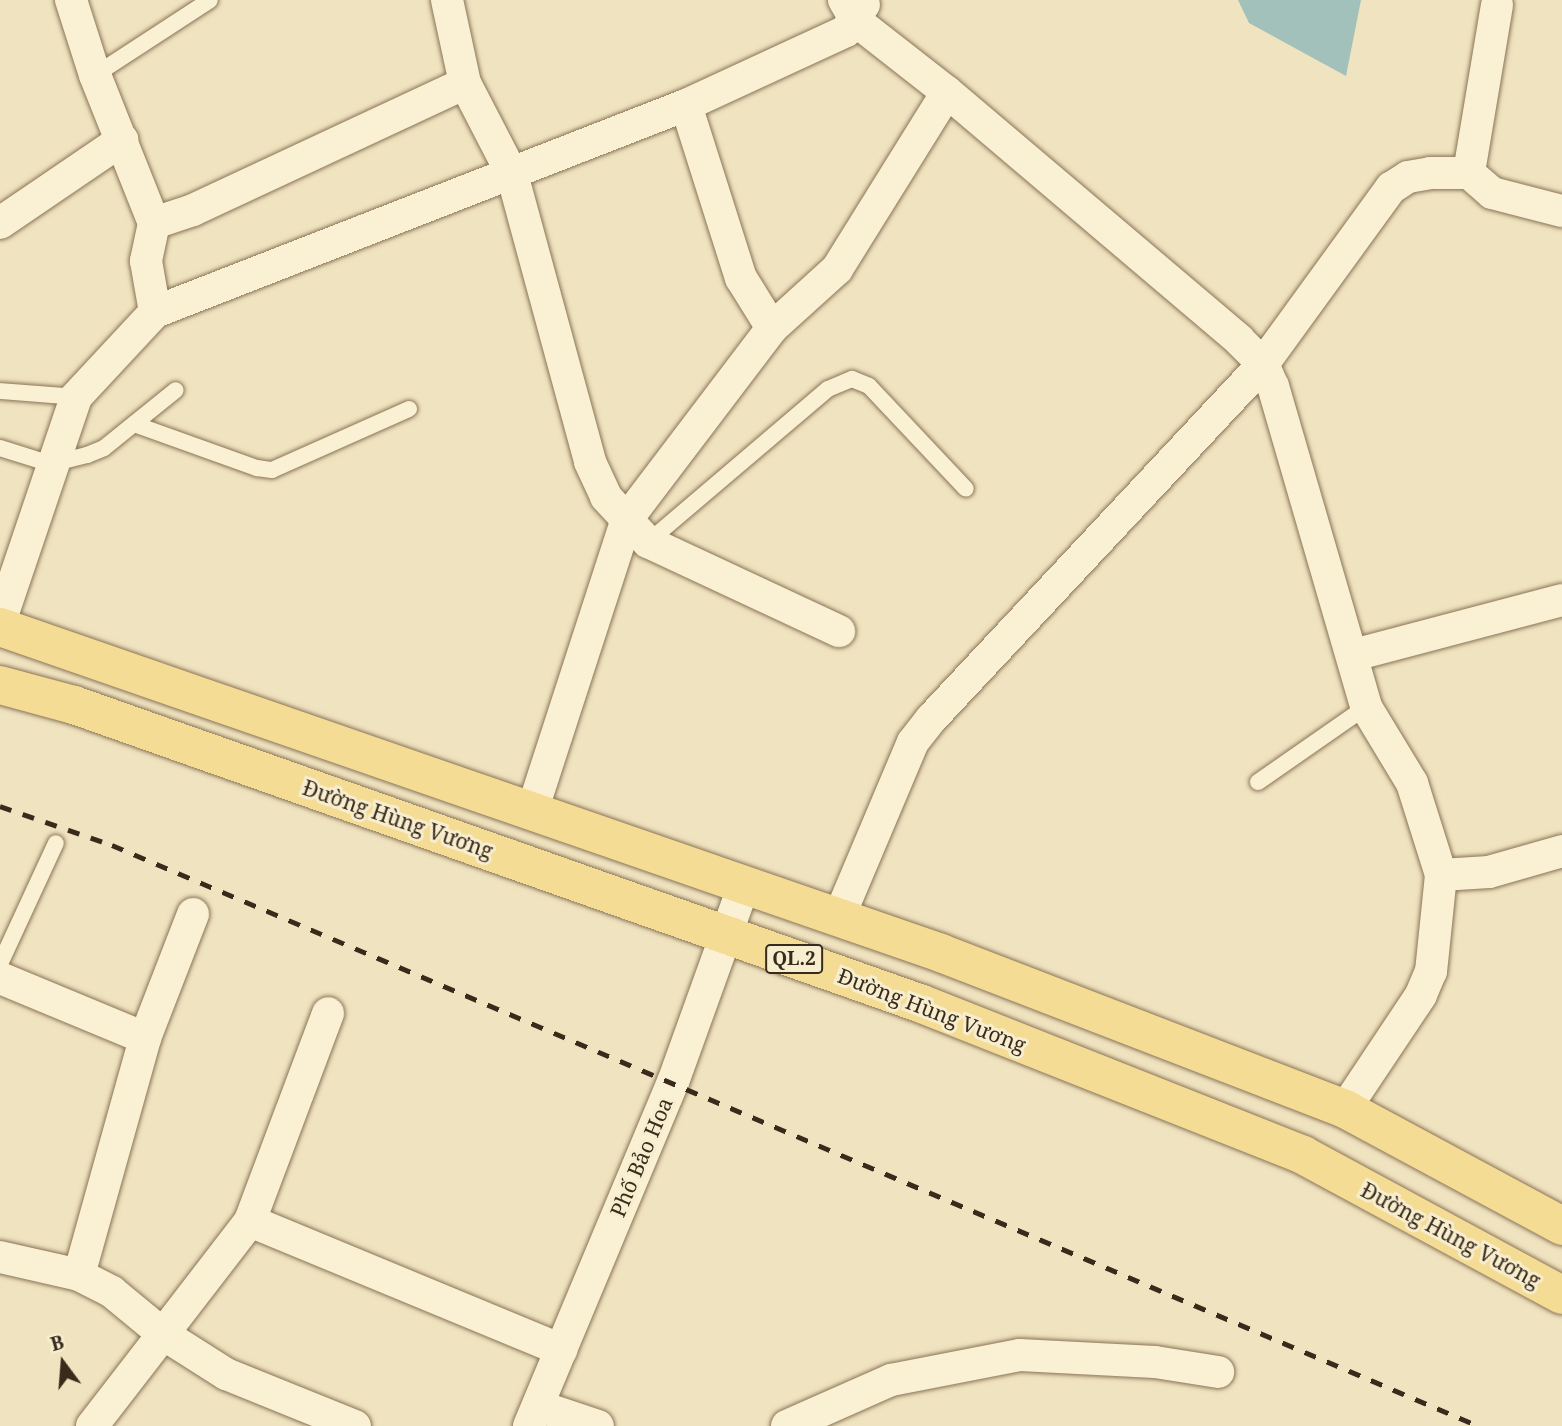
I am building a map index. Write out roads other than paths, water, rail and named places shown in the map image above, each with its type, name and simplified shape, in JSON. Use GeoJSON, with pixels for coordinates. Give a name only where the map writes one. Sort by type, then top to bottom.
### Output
{"type":"FeatureCollection","features":[{"type":"Feature","properties":{"kind":"main road","name":"QL.2"},"geometry":{"type":"LineString","coordinates":[[0,627],[533,808],[839,917],[1345,1109],[1562,1226]]}},
{"type":"Feature","properties":{"kind":"main road","name":"Đường Hùng Vương"},"geometry":{"type":"LineString","coordinates":[[0,685],[74,705],[922,1004],[1303,1155],[1562,1294]]}},
{"type":"Feature","properties":{"kind":"street"},"geometry":{"type":"LineString","coordinates":[[71,0],[95,75],[154,223],[146,261],[155,312]]}},
{"type":"Feature","properties":{"kind":"street"},"geometry":{"type":"LineString","coordinates":[[447,0],[465,83],[512,174],[590,462],[606,498],[648,542],[839,631]]}},
{"type":"Feature","properties":{"kind":"street"},"geometry":{"type":"LineString","coordinates":[[1469,173],[1497,5]]}},
{"type":"Feature","properties":{"kind":"street"},"geometry":{"type":"LineString","coordinates":[[0,622],[51,464],[76,397],[155,312],[685,105],[846,32],[855,7],[947,92],[1163,272],[1263,364],[1354,655],[1366,707],[1412,783],[1441,875],[1431,971],[1421,995],[1345,1109]]}},
{"type":"Feature","properties":{"kind":"street"},"geometry":{"type":"LineString","coordinates":[[154,223],[193,210],[465,83]]}},
{"type":"Feature","properties":{"kind":"street"},"geometry":{"type":"LineString","coordinates":[[533,808],[626,519],[772,328],[837,269],[947,92]]}},
{"type":"Feature","properties":{"kind":"street"},"geometry":{"type":"LineString","coordinates":[[685,105],[741,278],[772,328]]}},
{"type":"Feature","properties":{"kind":"street"},"geometry":{"type":"LineString","coordinates":[[0,223],[122,140]]}},
{"type":"Feature","properties":{"kind":"street"},"geometry":{"type":"LineString","coordinates":[[839,917],[913,742],[1263,364],[1391,188],[1408,177],[1430,173],[1469,173],[1492,193],[1562,211]]}},
{"type":"Feature","properties":{"kind":"street"},"geometry":{"type":"LineString","coordinates":[[1354,655],[1562,600]]}},
{"type":"Feature","properties":{"kind":"street"},"geometry":{"type":"LineString","coordinates":[[1441,875],[1489,872],[1562,852]]}},
{"type":"Feature","properties":{"kind":"street","name":"Phố Bảo Hoa"},"geometry":{"type":"LineString","coordinates":[[533,1416],[673,1082],[744,885]]}},
{"type":"Feature","properties":{"kind":"street"},"geometry":{"type":"LineString","coordinates":[[79,1275],[145,1038],[193,914]]}},
{"type":"Feature","properties":{"kind":"street"},"geometry":{"type":"LineString","coordinates":[[0,978],[145,1038]]}},
{"type":"Feature","properties":{"kind":"street"},"geometry":{"type":"LineString","coordinates":[[92,1426],[250,1222],[328,1013]]}},
{"type":"Feature","properties":{"kind":"street"},"geometry":{"type":"LineString","coordinates":[[250,1222],[561,1350]]}},
{"type":"Feature","properties":{"kind":"street"},"geometry":{"type":"LineString","coordinates":[[0,1257],[79,1275],[112,1292],[163,1334],[226,1374],[355,1426]]}},
{"type":"Feature","properties":{"kind":"street"},"geometry":{"type":"LineString","coordinates":[[787,1426],[891,1380],[1020,1356],[1155,1362],[1219,1372]]}},
{"type":"Feature","properties":{"kind":"street"},"geometry":{"type":"LineString","coordinates":[[533,1416],[598,1426]]}},
{"type":"Feature","properties":{"kind":"lane"},"geometry":{"type":"LineString","coordinates":[[95,75],[210,0]]}},
{"type":"Feature","properties":{"kind":"lane"},"geometry":{"type":"LineString","coordinates":[[648,542],[828,389],[852,379],[869,386],[966,489]]}},
{"type":"Feature","properties":{"kind":"lane"},"geometry":{"type":"LineString","coordinates":[[0,448],[51,464],[104,448],[176,390]]}},
{"type":"Feature","properties":{"kind":"lane"},"geometry":{"type":"LineString","coordinates":[[0,391],[76,397]]}},
{"type":"Feature","properties":{"kind":"lane"},"geometry":{"type":"LineString","coordinates":[[134,424],[257,468],[272,470],[409,409]]}},
{"type":"Feature","properties":{"kind":"lane"},"geometry":{"type":"LineString","coordinates":[[1258,782],[1366,707]]}},
{"type":"Feature","properties":{"kind":"lane"},"geometry":{"type":"LineString","coordinates":[[0,964],[56,843]]}},
{"type":"Feature","properties":{"kind":"water"},"geometry":{"type":"Polygon","coordinates":[[[1238,0],[1361,0],[1346,76],[1249,23],[1238,0]]]}},
{"type":"Feature","properties":{"kind":"railway"},"geometry":{"type":"LineString","coordinates":[[0,806],[112,845],[1479,1426]]}}]}
